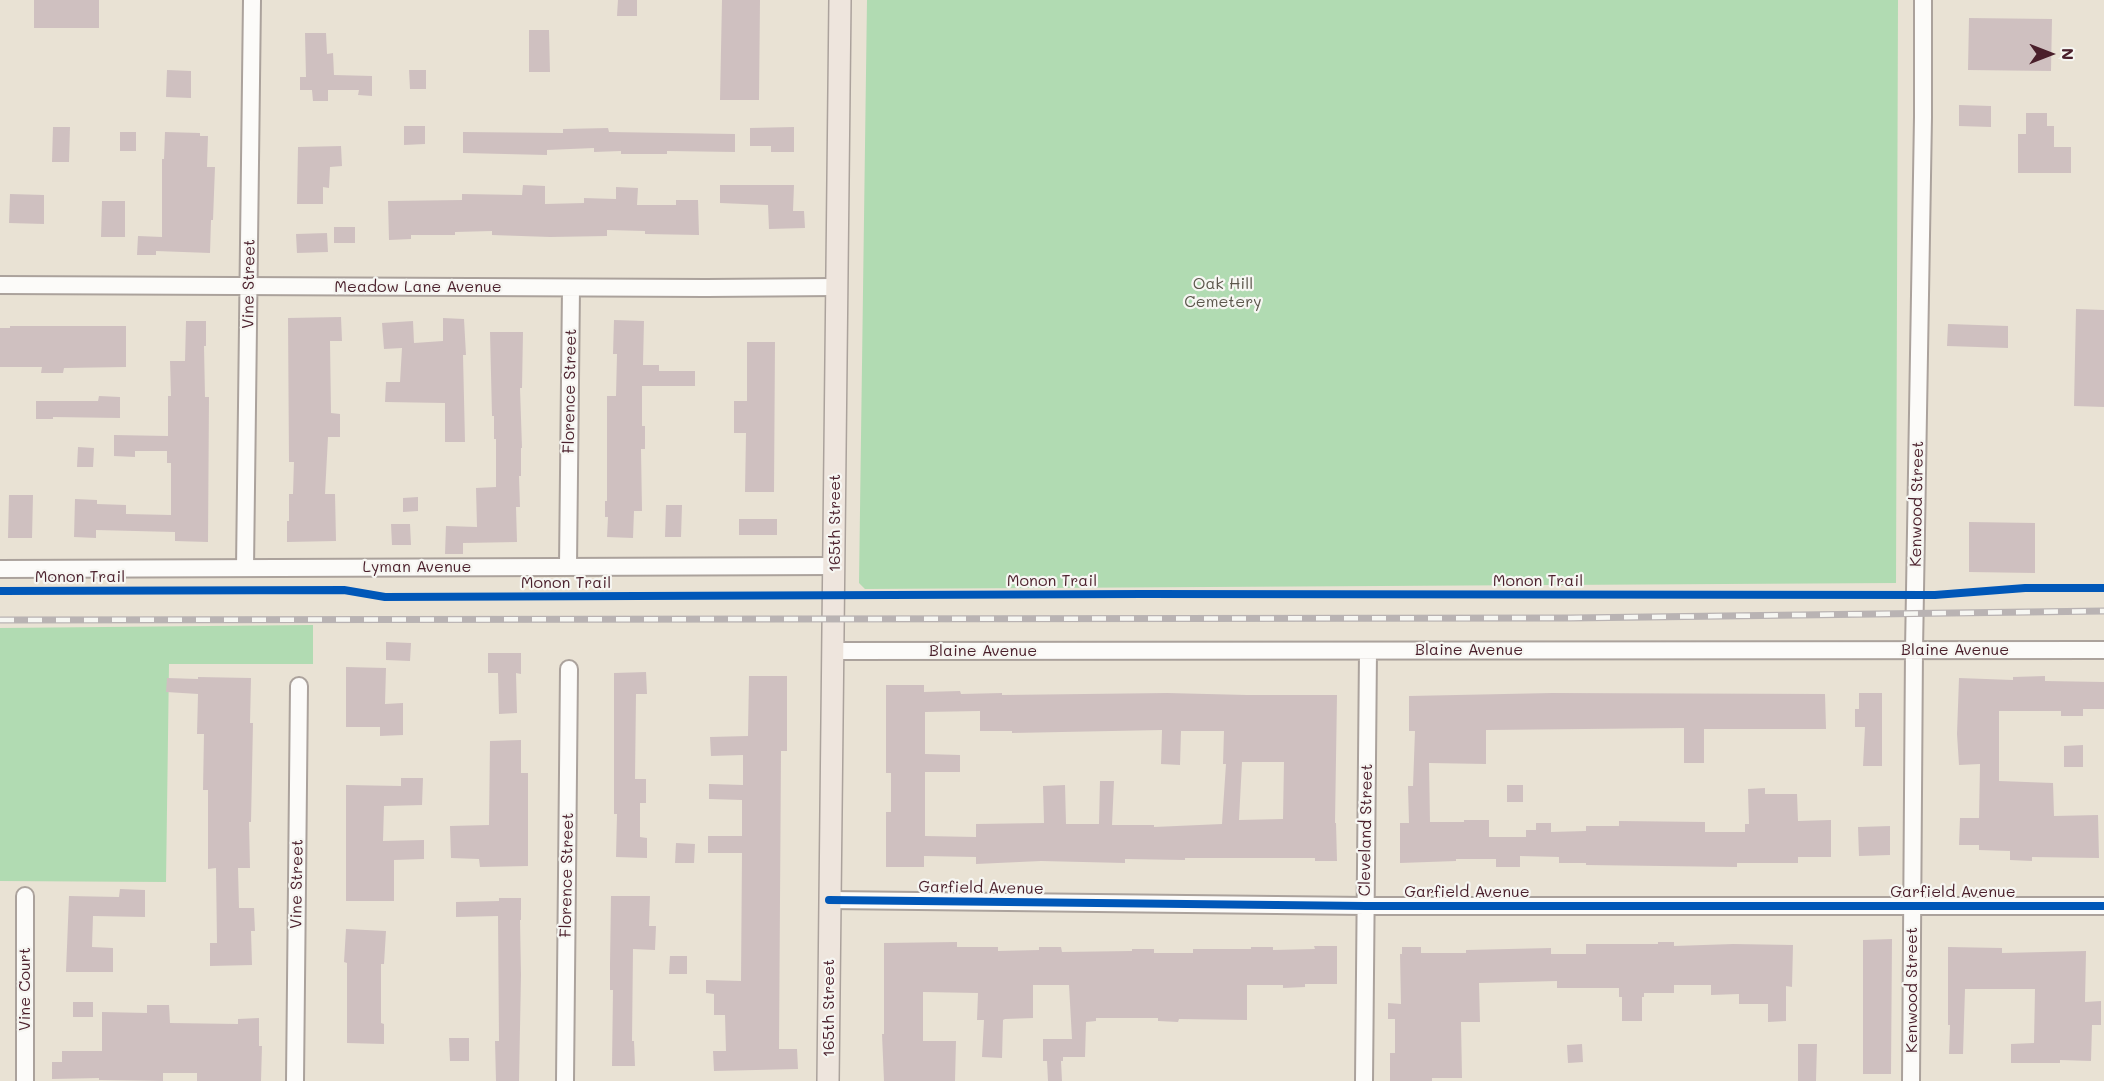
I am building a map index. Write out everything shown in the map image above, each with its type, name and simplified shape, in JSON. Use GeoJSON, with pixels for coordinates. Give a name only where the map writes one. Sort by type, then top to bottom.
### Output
{"type":"FeatureCollection","features":[{"type":"Feature","properties":{"kind":"main road","name":"165th Street"},"geometry":{"type":"LineString","coordinates":[[828,1081],[840,0]]}},
{"type":"Feature","properties":{"kind":"street","name":"Vine Street"},"geometry":{"type":"LineString","coordinates":[[245,568],[252,0]]}},
{"type":"Feature","properties":{"kind":"street","name":"Kenwood Street"},"geometry":{"type":"LineString","coordinates":[[1911,1081],[1923,0]]}},
{"type":"Feature","properties":{"kind":"street","name":"Meadow Lane Avenue"},"geometry":{"type":"LineString","coordinates":[[0,285],[837,287]]}},
{"type":"Feature","properties":{"kind":"street","name":"Florence Street"},"geometry":{"type":"LineString","coordinates":[[568,566],[571,288]]}},
{"type":"Feature","properties":{"kind":"street","name":"Lyman Avenue"},"geometry":{"type":"LineString","coordinates":[[0,569],[834,566]]}},
{"type":"Feature","properties":{"kind":"street","name":"Blaine Avenue"},"geometry":{"type":"LineString","coordinates":[[833,651],[2104,650]]}},
{"type":"Feature","properties":{"kind":"street","name":"Cleveland Street"},"geometry":{"type":"LineString","coordinates":[[1364,1081],[1368,651]]}},
{"type":"Feature","properties":{"kind":"street","name":"Florence Street"},"geometry":{"type":"LineString","coordinates":[[565,1081],[569,669]]}},
{"type":"Feature","properties":{"kind":"street","name":"Vine Street"},"geometry":{"type":"LineString","coordinates":[[295,1081],[299,686]]}},
{"type":"Feature","properties":{"kind":"street","name":"Vine Court"},"geometry":{"type":"LineString","coordinates":[[25,1081],[26,896]]}},
{"type":"Feature","properties":{"kind":"street","name":"Garfield Avenue"},"geometry":{"type":"LineString","coordinates":[[830,900],[1365,906],[2104,906]]}},
{"type":"Feature","properties":{"kind":"green space","name":"Oak Hill Cemetery"},"geometry":{"type":"Polygon","coordinates":[[[867,0],[1898,0],[1896,583],[865,589],[859,583],[867,0]]]}},
{"type":"Feature","properties":{"kind":"green space"},"geometry":{"type":"Polygon","coordinates":[[[313,625],[313,664],[169,664],[166,882],[0,881],[0,628],[313,625]]]}},
{"type":"Feature","properties":{"kind":"building"},"geometry":{"type":"Polygon","coordinates":[[[34,0],[99,0],[99,28],[34,28],[34,0]]]}},
{"type":"Feature","properties":{"kind":"building"},"geometry":{"type":"Polygon","coordinates":[[[618,0],[637,0],[637,16],[617,16],[618,0]]]}},
{"type":"Feature","properties":{"kind":"building"},"geometry":{"type":"Polygon","coordinates":[[[722,0],[760,0],[759,100],[720,100],[722,0]]]}},
{"type":"Feature","properties":{"kind":"building"},"geometry":{"type":"Polygon","coordinates":[[[1969,18],[2052,19],[2051,71],[1968,70],[1969,18]]]}},
{"type":"Feature","properties":{"kind":"building"},"geometry":{"type":"Polygon","coordinates":[[[529,30],[549,30],[550,72],[529,72],[529,30]]]}},
{"type":"Feature","properties":{"kind":"building"},"geometry":{"type":"Polygon","coordinates":[[[305,33],[326,33],[327,54],[333,53],[334,75],[372,76],[372,96],[358,95],[359,90],[328,90],[328,101],[313,101],[312,90],[300,90],[300,77],[306,77],[305,33]]]}},
{"type":"Feature","properties":{"kind":"building"},"geometry":{"type":"Polygon","coordinates":[[[167,70],[191,71],[191,98],[166,97],[167,70]]]}},
{"type":"Feature","properties":{"kind":"building"},"geometry":{"type":"Polygon","coordinates":[[[409,70],[426,70],[426,89],[410,89],[409,70]]]}},
{"type":"Feature","properties":{"kind":"building"},"geometry":{"type":"Polygon","coordinates":[[[1959,105],[1991,106],[1991,127],[1959,126],[1959,105]]]}},
{"type":"Feature","properties":{"kind":"building"},"geometry":{"type":"Polygon","coordinates":[[[2026,113],[2047,113],[2047,126],[2054,126],[2054,147],[2071,147],[2071,173],[2018,173],[2018,134],[2026,134],[2026,113]]]}},
{"type":"Feature","properties":{"kind":"building"},"geometry":{"type":"Polygon","coordinates":[[[404,126],[425,126],[425,144],[404,145],[404,126]]]}},
{"type":"Feature","properties":{"kind":"building"},"geometry":{"type":"Polygon","coordinates":[[[53,127],[70,127],[69,162],[52,162],[53,127]]]}},
{"type":"Feature","properties":{"kind":"building"},"geometry":{"type":"Polygon","coordinates":[[[794,127],[794,152],[771,152],[771,146],[750,146],[750,128],[794,127]]]}},
{"type":"Feature","properties":{"kind":"building"},"geometry":{"type":"Polygon","coordinates":[[[608,128],[609,132],[735,134],[735,152],[667,151],[667,154],[621,154],[621,151],[594,152],[594,148],[547,150],[547,155],[463,153],[463,132],[563,133],[563,129],[608,128]]]}},
{"type":"Feature","properties":{"kind":"building"},"geometry":{"type":"Polygon","coordinates":[[[120,132],[136,132],[136,151],[120,151],[120,132]]]}},
{"type":"Feature","properties":{"kind":"building"},"geometry":{"type":"Polygon","coordinates":[[[165,132],[200,133],[200,136],[208,136],[207,167],[215,167],[210,253],[156,251],[156,255],[137,255],[138,236],[162,237],[162,159],[164,159],[165,132]]]}},
{"type":"Feature","properties":{"kind":"building"},"geometry":{"type":"Polygon","coordinates":[[[341,146],[342,166],[330,167],[329,188],[323,187],[323,204],[297,204],[298,147],[341,146]]]}},
{"type":"Feature","properties":{"kind":"building"},"geometry":{"type":"Polygon","coordinates":[[[523,185],[545,186],[545,204],[584,203],[584,198],[616,199],[616,187],[638,188],[637,205],[676,205],[676,200],[698,200],[699,235],[645,234],[645,231],[607,230],[607,236],[550,237],[492,235],[492,231],[455,232],[455,235],[411,235],[411,239],[389,240],[388,201],[462,200],[462,194],[522,195],[523,185]]]}},
{"type":"Feature","properties":{"kind":"building"},"geometry":{"type":"Polygon","coordinates":[[[720,185],[794,185],[793,211],[804,211],[805,228],[769,229],[768,205],[720,203],[720,185]]]}},
{"type":"Feature","properties":{"kind":"building"},"geometry":{"type":"Polygon","coordinates":[[[10,194],[44,195],[44,224],[9,223],[10,194]]]}},
{"type":"Feature","properties":{"kind":"building"},"geometry":{"type":"Polygon","coordinates":[[[102,201],[125,201],[125,237],[101,237],[102,201]]]}},
{"type":"Feature","properties":{"kind":"building"},"geometry":{"type":"Polygon","coordinates":[[[334,227],[355,227],[355,243],[334,243],[334,227]]]}},
{"type":"Feature","properties":{"kind":"building"},"geometry":{"type":"Polygon","coordinates":[[[327,233],[328,252],[297,253],[296,234],[327,233]]]}},
{"type":"Feature","properties":{"kind":"building"},"geometry":{"type":"Polygon","coordinates":[[[2076,309],[2104,310],[2104,407],[2074,406],[2076,309]]]}},
{"type":"Feature","properties":{"kind":"building"},"geometry":{"type":"Polygon","coordinates":[[[341,317],[342,341],[330,341],[331,413],[340,414],[340,437],[328,437],[325,494],[335,494],[336,541],[287,542],[289,494],[293,494],[294,462],[289,462],[288,318],[341,317]]]}},
{"type":"Feature","properties":{"kind":"building"},"geometry":{"type":"Polygon","coordinates":[[[443,318],[464,319],[465,442],[445,442],[445,403],[385,402],[386,382],[400,382],[402,348],[384,349],[382,323],[413,321],[414,343],[443,341],[443,318]]]}},
{"type":"Feature","properties":{"kind":"building"},"geometry":{"type":"Polygon","coordinates":[[[614,320],[644,321],[643,365],[659,365],[659,371],[695,371],[695,386],[642,386],[642,426],[645,426],[645,449],[641,449],[642,511],[634,511],[633,538],[607,537],[608,517],[605,517],[607,396],[616,396],[617,354],[613,354],[614,320]]]}},
{"type":"Feature","properties":{"kind":"building"},"geometry":{"type":"Polygon","coordinates":[[[186,321],[206,321],[205,397],[209,397],[208,542],[175,541],[175,532],[96,530],[96,538],[74,537],[75,499],[97,500],[97,504],[126,505],[126,514],[171,515],[171,463],[167,463],[167,451],[135,451],[135,457],[114,456],[114,435],[168,436],[168,396],[171,396],[170,361],[185,361],[186,321]]]}},
{"type":"Feature","properties":{"kind":"building"},"geometry":{"type":"Polygon","coordinates":[[[1948,324],[2008,326],[2008,348],[1947,346],[1948,324]]]}},
{"type":"Feature","properties":{"kind":"building"},"geometry":{"type":"Polygon","coordinates":[[[10,326],[126,326],[126,367],[64,368],[63,373],[41,373],[42,367],[0,367],[0,328],[10,328],[10,326]]]}},
{"type":"Feature","properties":{"kind":"building"},"geometry":{"type":"Polygon","coordinates":[[[490,332],[523,332],[522,388],[520,388],[522,448],[521,476],[519,476],[520,507],[516,507],[517,542],[463,543],[463,554],[445,554],[446,526],[477,527],[476,488],[496,487],[496,439],[494,439],[494,416],[492,416],[490,332]]]}},
{"type":"Feature","properties":{"kind":"building"},"geometry":{"type":"Polygon","coordinates":[[[747,342],[775,342],[774,492],[745,492],[746,433],[734,433],[734,401],[747,401],[747,342]]]}},
{"type":"Feature","properties":{"kind":"building"},"geometry":{"type":"Polygon","coordinates":[[[99,396],[120,397],[120,418],[36,419],[36,401],[98,401],[99,396]]]}},
{"type":"Feature","properties":{"kind":"building"},"geometry":{"type":"Polygon","coordinates":[[[78,447],[94,448],[93,467],[77,467],[78,447]]]}},
{"type":"Feature","properties":{"kind":"building"},"geometry":{"type":"Polygon","coordinates":[[[9,495],[33,495],[32,538],[8,538],[9,495]]]}},
{"type":"Feature","properties":{"kind":"building"},"geometry":{"type":"Polygon","coordinates":[[[418,497],[418,511],[403,512],[403,498],[418,497]]]}},
{"type":"Feature","properties":{"kind":"building"},"geometry":{"type":"Polygon","coordinates":[[[666,505],[682,505],[681,537],[665,537],[666,505]]]}},
{"type":"Feature","properties":{"kind":"building"},"geometry":{"type":"Polygon","coordinates":[[[739,519],[777,519],[777,535],[739,535],[739,519]]]}},
{"type":"Feature","properties":{"kind":"building"},"geometry":{"type":"Polygon","coordinates":[[[1969,522],[2035,523],[2035,573],[1969,572],[1969,522]]]}},
{"type":"Feature","properties":{"kind":"building"},"geometry":{"type":"Polygon","coordinates":[[[391,524],[410,524],[411,545],[392,545],[391,524]]]}},
{"type":"Feature","properties":{"kind":"building"},"geometry":{"type":"Polygon","coordinates":[[[386,642],[411,643],[410,661],[386,660],[386,642]]]}},
{"type":"Feature","properties":{"kind":"building"},"geometry":{"type":"Polygon","coordinates":[[[488,653],[521,653],[521,674],[516,673],[517,713],[499,714],[498,673],[488,673],[488,653]]]}},
{"type":"Feature","properties":{"kind":"building"},"geometry":{"type":"Polygon","coordinates":[[[346,667],[386,668],[385,704],[403,703],[403,735],[380,736],[380,727],[346,727],[346,667]]]}},
{"type":"Feature","properties":{"kind":"building"},"geometry":{"type":"Polygon","coordinates":[[[646,672],[647,694],[636,694],[635,779],[646,779],[646,803],[640,803],[640,837],[647,838],[647,858],[616,857],[614,673],[646,672]]]}},
{"type":"Feature","properties":{"kind":"building"},"geometry":{"type":"Polygon","coordinates":[[[749,676],[787,676],[787,751],[781,751],[779,1049],[797,1049],[798,1069],[714,1071],[713,1051],[726,1051],[725,1015],[714,1015],[714,994],[706,993],[706,980],[741,981],[742,853],[708,853],[708,836],[742,836],[742,800],[709,799],[709,784],[743,785],[743,755],[711,756],[710,737],[748,736],[749,676]]]}},
{"type":"Feature","properties":{"kind":"building"},"geometry":{"type":"Polygon","coordinates":[[[2045,676],[2045,681],[2104,682],[2104,709],[2083,709],[2083,716],[2061,716],[2061,711],[1999,711],[1999,781],[2053,783],[2054,816],[2098,815],[2099,858],[2032,857],[2032,861],[2010,860],[2010,851],[1979,850],[1979,845],[1959,845],[1960,818],[1979,818],[1980,764],[1959,765],[1957,734],[1959,678],[2013,680],[2013,677],[2045,676]]]}},
{"type":"Feature","properties":{"kind":"building"},"geometry":{"type":"Polygon","coordinates":[[[198,677],[251,678],[250,723],[253,723],[251,822],[249,822],[250,868],[238,868],[239,908],[254,908],[255,931],[251,931],[252,965],[210,966],[210,943],[217,943],[216,868],[208,869],[208,790],[203,790],[204,734],[197,734],[198,694],[166,692],[167,678],[198,679],[198,677]]]}},
{"type":"Feature","properties":{"kind":"building"},"geometry":{"type":"Polygon","coordinates":[[[886,685],[924,685],[924,692],[960,691],[961,694],[1002,693],[1002,695],[1167,693],[1337,695],[1335,823],[1337,861],[1315,861],[1315,858],[1185,858],[1185,860],[1125,859],[1125,863],[1041,861],[976,864],[976,857],[924,856],[924,867],[886,867],[886,812],[891,812],[891,773],[886,773],[886,685]],[[980,711],[925,712],[925,754],[960,755],[960,772],[925,772],[925,836],[976,837],[976,824],[1044,823],[1043,786],[1065,785],[1066,824],[1099,824],[1100,781],[1114,781],[1112,825],[1154,825],[1154,827],[1222,824],[1226,764],[1223,764],[1224,731],[1181,731],[1180,765],[1161,764],[1162,730],[1012,733],[1012,731],[980,731],[980,711]],[[1242,762],[1239,820],[1283,819],[1284,762],[1242,762]]]}},
{"type":"Feature","properties":{"kind":"building"},"geometry":{"type":"Polygon","coordinates":[[[1552,693],[1825,694],[1826,729],[1704,729],[1704,763],[1684,763],[1684,728],[1486,730],[1486,764],[1429,763],[1430,822],[1489,820],[1489,837],[1526,837],[1526,830],[1536,830],[1536,823],[1551,823],[1551,832],[1586,831],[1586,826],[1619,826],[1619,821],[1705,822],[1705,832],[1745,832],[1745,824],[1749,824],[1748,789],[1765,788],[1765,794],[1797,794],[1798,821],[1831,820],[1831,857],[1798,857],[1798,863],[1737,863],[1737,867],[1586,865],[1586,863],[1559,863],[1559,857],[1520,856],[1520,867],[1496,867],[1496,859],[1400,863],[1400,823],[1409,823],[1408,786],[1413,786],[1415,731],[1409,731],[1409,696],[1552,693]]]}},
{"type":"Feature","properties":{"kind":"building"},"geometry":{"type":"Polygon","coordinates":[[[1859,693],[1882,693],[1882,766],[1863,766],[1865,727],[1855,727],[1855,709],[1859,709],[1859,693]]]}},
{"type":"Feature","properties":{"kind":"building"},"geometry":{"type":"Polygon","coordinates":[[[521,740],[521,773],[528,773],[528,866],[480,867],[479,859],[451,858],[450,826],[489,825],[490,741],[521,740]]]}},
{"type":"Feature","properties":{"kind":"building"},"geometry":{"type":"Polygon","coordinates":[[[2083,745],[2083,767],[2064,767],[2064,746],[2083,745]]]}},
{"type":"Feature","properties":{"kind":"building"},"geometry":{"type":"Polygon","coordinates":[[[401,778],[423,778],[422,805],[384,806],[383,841],[424,840],[424,859],[394,860],[394,901],[346,901],[346,785],[401,786],[401,778]]]}},
{"type":"Feature","properties":{"kind":"building"},"geometry":{"type":"Polygon","coordinates":[[[1507,785],[1523,785],[1523,802],[1507,802],[1507,785]]]}},
{"type":"Feature","properties":{"kind":"building"},"geometry":{"type":"Polygon","coordinates":[[[1890,826],[1890,855],[1859,856],[1858,827],[1890,826]]]}},
{"type":"Feature","properties":{"kind":"building"},"geometry":{"type":"Polygon","coordinates":[[[676,843],[695,844],[694,863],[675,863],[676,843]]]}},
{"type":"Feature","properties":{"kind":"building"},"geometry":{"type":"Polygon","coordinates":[[[120,889],[145,890],[145,917],[93,916],[92,947],[113,948],[113,972],[66,972],[69,896],[119,897],[120,889]]]}},
{"type":"Feature","properties":{"kind":"building"},"geometry":{"type":"Polygon","coordinates":[[[611,896],[650,896],[649,926],[656,926],[655,950],[633,949],[632,1041],[634,1041],[635,1066],[612,1066],[611,896]]]}},
{"type":"Feature","properties":{"kind":"building"},"geometry":{"type":"Polygon","coordinates":[[[499,898],[521,898],[519,1081],[496,1081],[495,1041],[499,1041],[498,916],[456,917],[456,902],[499,901],[499,898]]]}},
{"type":"Feature","properties":{"kind":"building"},"geometry":{"type":"Polygon","coordinates":[[[346,929],[386,931],[384,964],[381,964],[381,1023],[384,1024],[384,1044],[347,1043],[347,963],[344,962],[346,929]]]}},
{"type":"Feature","properties":{"kind":"building"},"geometry":{"type":"Polygon","coordinates":[[[1892,939],[1891,1074],[1863,1074],[1863,940],[1892,939]]]}},
{"type":"Feature","properties":{"kind":"building"},"geometry":{"type":"Polygon","coordinates":[[[957,942],[957,947],[998,947],[998,951],[1061,947],[1062,952],[1154,949],[1154,953],[1193,953],[1193,949],[1273,947],[1273,950],[1337,946],[1337,984],[1305,984],[1305,987],[1283,988],[1283,985],[1247,985],[1247,1020],[1179,1019],[1178,1022],[1158,1021],[1158,1018],[1096,1018],[1096,1021],[1086,1022],[1085,1057],[1063,1057],[1061,1061],[1062,1081],[1048,1081],[1047,1061],[1043,1061],[1043,1039],[1072,1039],[1069,985],[1033,985],[1033,1018],[1003,1020],[1002,1058],[982,1057],[984,1020],[977,1020],[978,993],[923,992],[923,1041],[956,1041],[955,1081],[884,1081],[882,1034],[884,1034],[884,943],[957,942]]]}},
{"type":"Feature","properties":{"kind":"building"},"geometry":{"type":"Polygon","coordinates":[[[1658,942],[1674,942],[1674,946],[1793,945],[1792,987],[1786,986],[1786,1021],[1768,1022],[1768,1004],[1739,1004],[1739,994],[1711,995],[1711,985],[1674,985],[1674,993],[1644,993],[1642,1021],[1622,1021],[1622,997],[1619,997],[1619,988],[1557,988],[1557,981],[1479,983],[1480,1022],[1461,1022],[1462,1078],[1390,1081],[1390,1053],[1395,1053],[1395,1019],[1388,1019],[1388,1003],[1401,1004],[1400,954],[1402,954],[1402,947],[1421,947],[1421,953],[1551,948],[1551,954],[1586,954],[1586,944],[1658,944],[1658,942]]]}},
{"type":"Feature","properties":{"kind":"building"},"geometry":{"type":"Polygon","coordinates":[[[1948,947],[2002,948],[2002,953],[2086,951],[2085,1002],[2101,1001],[2101,1025],[2092,1025],[2091,1061],[2011,1063],[2011,1044],[2034,1043],[2035,989],[1965,989],[1963,1054],[1949,1054],[1948,947]]]}},
{"type":"Feature","properties":{"kind":"building"},"geometry":{"type":"Polygon","coordinates":[[[670,956],[687,956],[687,974],[669,974],[670,956]]]}},
{"type":"Feature","properties":{"kind":"building"},"geometry":{"type":"Polygon","coordinates":[[[73,1002],[93,1002],[93,1017],[73,1017],[73,1002]]]}},
{"type":"Feature","properties":{"kind":"building"},"geometry":{"type":"Polygon","coordinates":[[[147,1005],[169,1005],[170,1023],[238,1024],[238,1019],[259,1018],[259,1046],[262,1046],[261,1081],[197,1081],[197,1073],[163,1073],[163,1081],[99,1080],[99,1078],[52,1079],[52,1062],[62,1062],[62,1051],[102,1051],[102,1012],[147,1013],[147,1005]]]}},
{"type":"Feature","properties":{"kind":"building"},"geometry":{"type":"Polygon","coordinates":[[[449,1038],[469,1038],[469,1061],[450,1061],[449,1038]]]}},
{"type":"Feature","properties":{"kind":"building"},"geometry":{"type":"Polygon","coordinates":[[[1582,1044],[1583,1062],[1568,1063],[1567,1045],[1582,1044]]]}},
{"type":"Feature","properties":{"kind":"building"},"geometry":{"type":"Polygon","coordinates":[[[1798,1044],[1817,1044],[1816,1081],[1798,1081],[1798,1044]]]}},
{"type":"Feature","properties":{"kind":"railway"},"geometry":{"type":"LineString","coordinates":[[0,620],[1571,618],[2104,611]]}},
{"type":"Feature","properties":{"kind":"cycle path","name":"Monon Trail"},"geometry":{"type":"LineString","coordinates":[[0,591],[344,590],[385,597],[1144,594],[1935,595],[2025,588],[2104,588]]}},
{"type":"Feature","properties":{"kind":"cycle path"},"geometry":{"type":"LineString","coordinates":[[829,900],[1365,906],[2104,906]]}}]}
